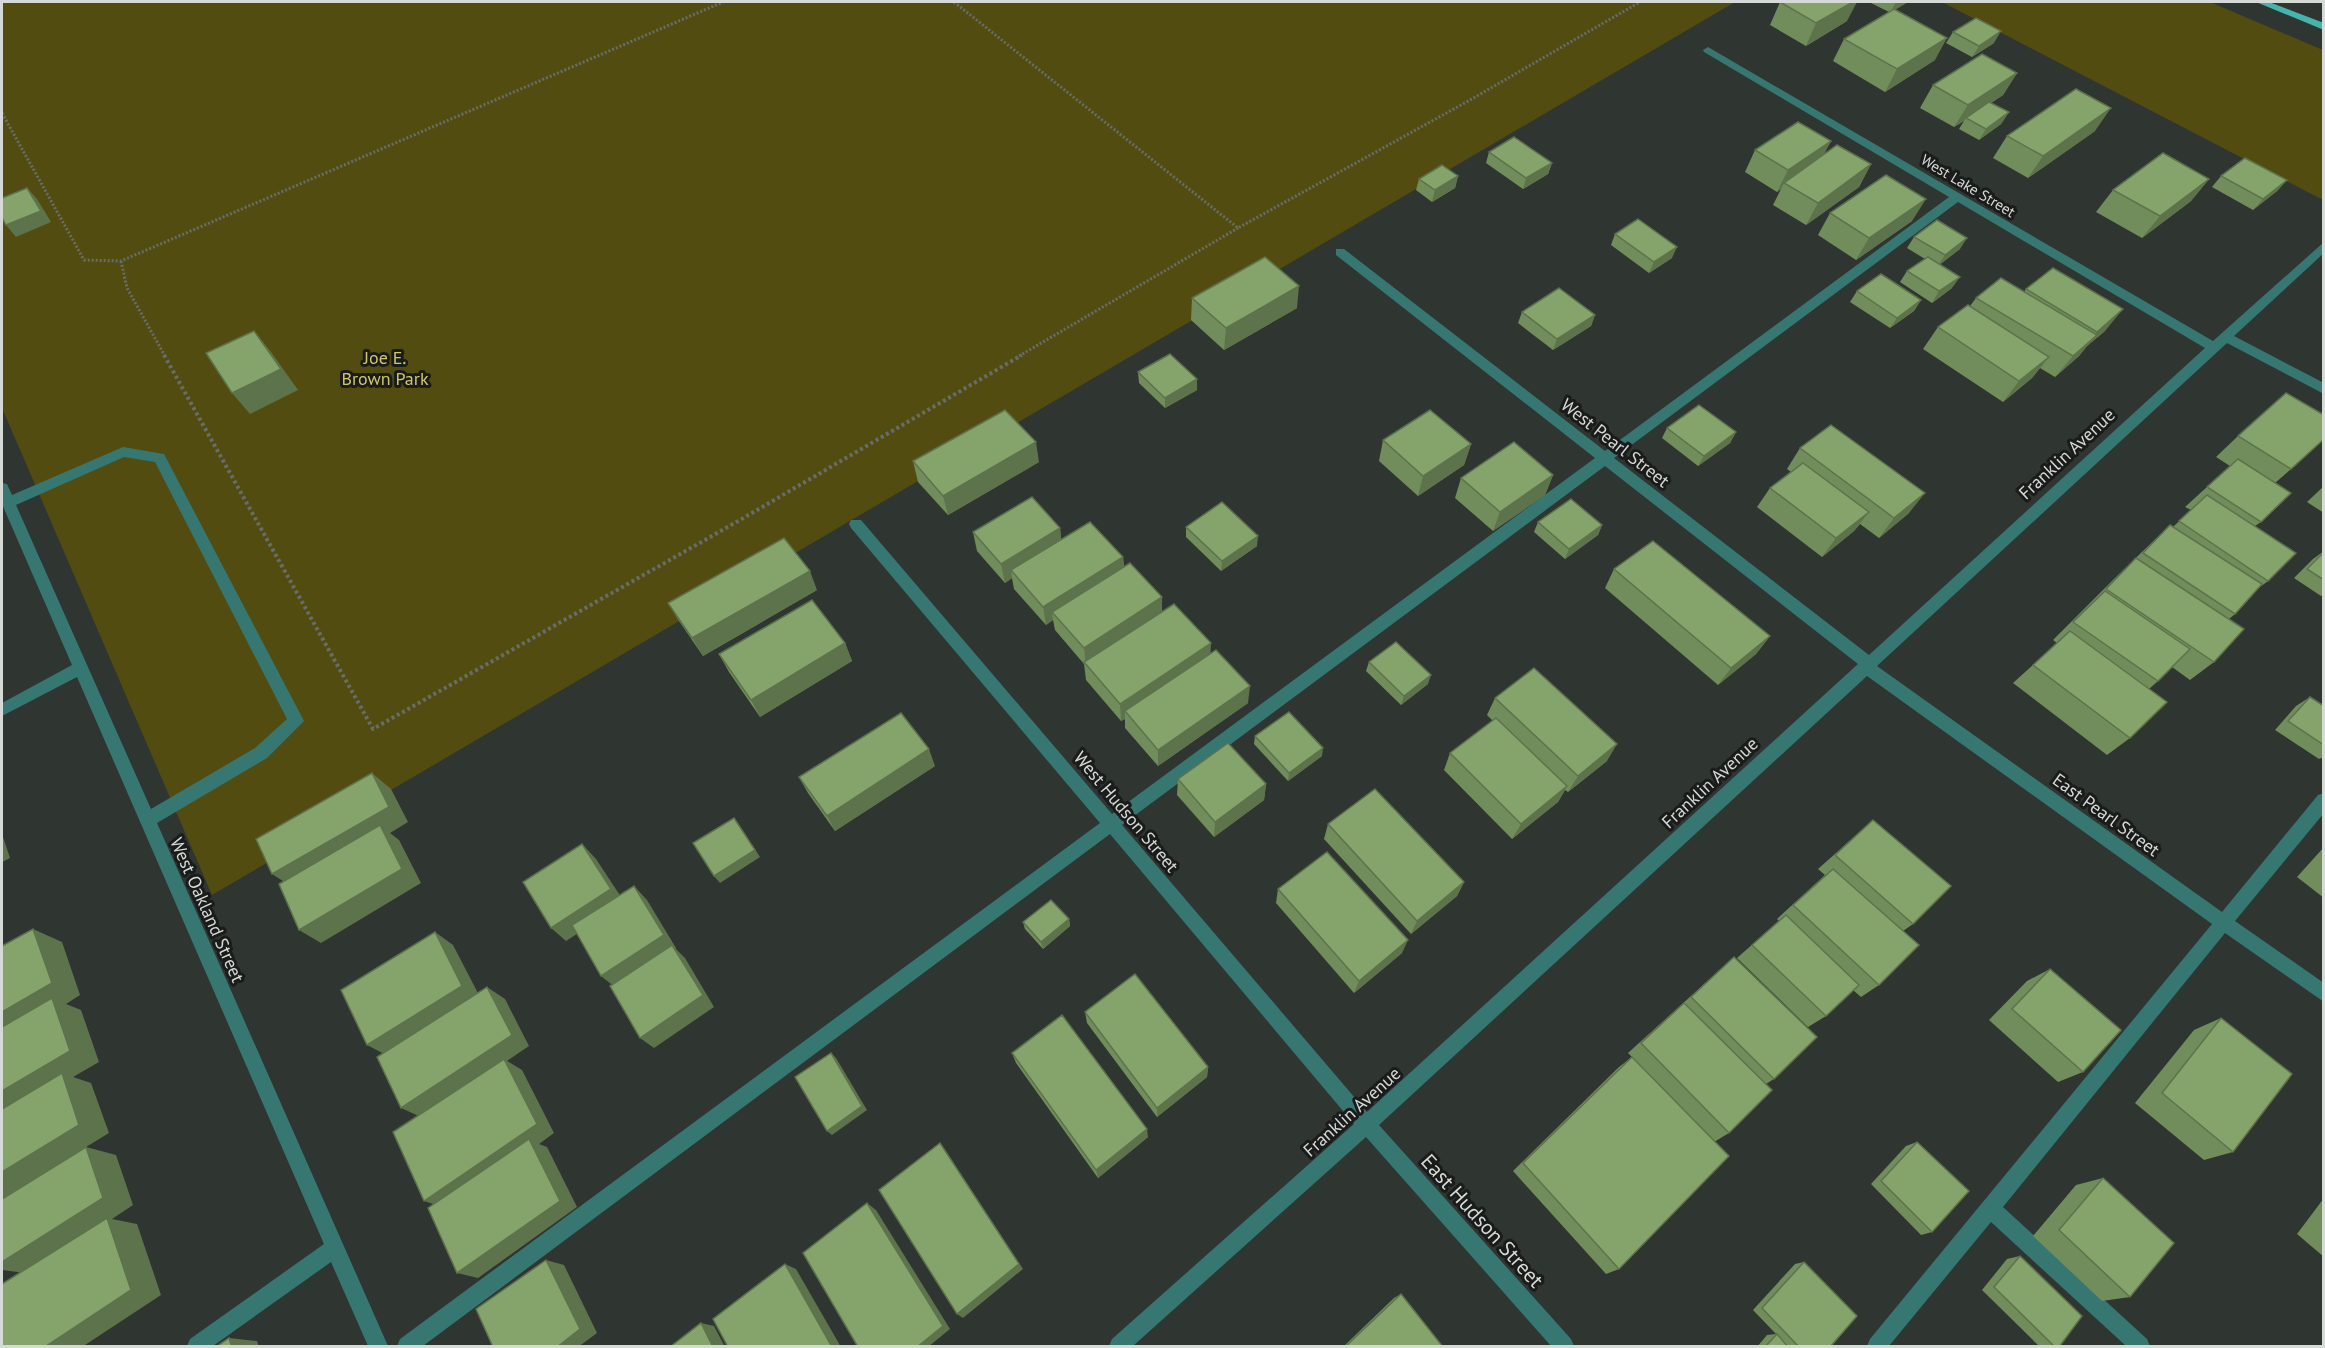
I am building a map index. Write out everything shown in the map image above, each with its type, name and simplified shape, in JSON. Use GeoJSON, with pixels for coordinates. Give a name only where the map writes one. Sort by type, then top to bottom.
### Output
{"type":"FeatureCollection","features":[{"type":"Feature","properties":{"kind":"main road"},"geometry":{"type":"LineString","coordinates":[[2263,2],[2324,27]]}},
{"type":"Feature","properties":{"kind":"street","name":"West Lake Street"},"geometry":{"type":"LineString","coordinates":[[1708,50],[1957,197],[2218,342],[2324,389]]}},
{"type":"Feature","properties":{"kind":"street"},"geometry":{"type":"LineString","coordinates":[[407,1347],[1957,197]]}},
{"type":"Feature","properties":{"kind":"street","name":"Franklin Avenue"},"geometry":{"type":"LineString","coordinates":[[1119,1347],[1367,1125],[2324,246]]}},
{"type":"Feature","properties":{"kind":"street","name":"West Pearl Street"},"geometry":{"type":"LineString","coordinates":[[1340,252],[1867,665]]}},
{"type":"Feature","properties":{"kind":"street"},"geometry":{"type":"LineString","coordinates":[[5,495],[123,452],[159,458],[296,721],[261,753],[147,820]]}},
{"type":"Feature","properties":{"kind":"street","name":"West Oakland Street"},"geometry":{"type":"LineString","coordinates":[[5,495],[378,1347]]}},
{"type":"Feature","properties":{"kind":"street","name":"West Hudson Street"},"geometry":{"type":"LineString","coordinates":[[856,524],[1367,1125]]}},
{"type":"Feature","properties":{"kind":"street","name":"East Pearl Street"},"geometry":{"type":"LineString","coordinates":[[1867,665],[2324,994]]}},
{"type":"Feature","properties":{"kind":"street"},"geometry":{"type":"LineString","coordinates":[[2,710],[81,668]]}},
{"type":"Feature","properties":{"kind":"street"},"geometry":{"type":"LineString","coordinates":[[1876,1347],[2324,800]]}},
{"type":"Feature","properties":{"kind":"street","name":"East Hudson Street"},"geometry":{"type":"LineString","coordinates":[[1367,1125],[1564,1347]]}},
{"type":"Feature","properties":{"kind":"street"},"geometry":{"type":"LineString","coordinates":[[1991,1209],[2140,1347]]}},
{"type":"Feature","properties":{"kind":"street"},"geometry":{"type":"LineString","coordinates":[[197,1347],[334,1248]]}},
{"type":"Feature","properties":{"kind":"path"},"geometry":{"type":"LineString","coordinates":[[2,113],[84,260],[121,261],[723,2]]}},
{"type":"Feature","properties":{"kind":"path"},"geometry":{"type":"LineString","coordinates":[[954,2],[1238,228]]}},
{"type":"Feature","properties":{"kind":"path"},"geometry":{"type":"LineString","coordinates":[[121,261],[127,288],[373,729],[740,520],[1238,228],[1470,100],[1640,2]]}},
{"type":"Feature","properties":{"kind":"green space","name":"Joe E. Brown Park"},"geometry":{"type":"Polygon","coordinates":[[[2,2],[1735,2],[212,895],[2,408],[2,2]]]}},
{"type":"Feature","properties":{"kind":"green space"},"geometry":{"type":"Polygon","coordinates":[[[1942,2],[2210,2],[2323,50],[2323,197],[2321,199],[1942,2]]]}},
{"type":"Feature","properties":{"kind":"building"},"geometry":{"type":"Polygon","coordinates":[[[1780,2],[1853,2],[1816,23],[1780,2]]]}},
{"type":"Feature","properties":{"kind":"building"},"geometry":{"type":"Polygon","coordinates":[[[1894,9],[1947,38],[1897,69],[1844,39],[1894,9]]]}},
{"type":"Feature","properties":{"kind":"building"},"geometry":{"type":"Polygon","coordinates":[[[1976,18],[2001,31],[1979,46],[1953,32],[1976,18]]]}},
{"type":"Feature","properties":{"kind":"building"},"geometry":{"type":"Polygon","coordinates":[[[1982,54],[2017,73],[1968,105],[1933,85],[1982,54]]]}},
{"type":"Feature","properties":{"kind":"building"},"geometry":{"type":"Polygon","coordinates":[[[2076,89],[2111,108],[2043,156],[2007,136],[2076,89]]]}},
{"type":"Feature","properties":{"kind":"building"},"geometry":{"type":"Polygon","coordinates":[[[1989,102],[2009,112],[1986,129],[1966,118],[1989,102]]]}},
{"type":"Feature","properties":{"kind":"building"},"geometry":{"type":"Polygon","coordinates":[[[1798,122],[1831,141],[1788,170],[1755,150],[1798,122]]]}},
{"type":"Feature","properties":{"kind":"building"},"geometry":{"type":"Polygon","coordinates":[[[1514,137],[1552,163],[1526,178],[1489,152],[1514,137]]]}},
{"type":"Feature","properties":{"kind":"building"},"geometry":{"type":"Polygon","coordinates":[[[1837,145],[1871,164],[1818,203],[1784,183],[1837,145]]]}},
{"type":"Feature","properties":{"kind":"building"},"geometry":{"type":"Polygon","coordinates":[[[2163,153],[2209,179],[2160,216],[2113,190],[2163,153]]]}},
{"type":"Feature","properties":{"kind":"building"},"geometry":{"type":"Polygon","coordinates":[[[2245,158],[2287,180],[2263,199],[2221,176],[2245,158]]]}},
{"type":"Feature","properties":{"kind":"building"},"geometry":{"type":"Polygon","coordinates":[[[1442,165],[1458,176],[1435,190],[1419,179],[1442,165]]]}},
{"type":"Feature","properties":{"kind":"building"},"geometry":{"type":"Polygon","coordinates":[[[1886,175],[1926,199],[1869,238],[1830,213],[1886,175]]]}},
{"type":"Feature","properties":{"kind":"building"},"geometry":{"type":"Polygon","coordinates":[[[27,188],[41,211],[6,225],[2,218],[2,198],[27,188]]]}},
{"type":"Feature","properties":{"kind":"building"},"geometry":{"type":"Polygon","coordinates":[[[1638,219],[1677,247],[1654,262],[1615,234],[1638,219]]]}},
{"type":"Feature","properties":{"kind":"building"},"geometry":{"type":"Polygon","coordinates":[[[1937,220],[1967,238],[1945,255],[1914,237],[1937,220]]]}},
{"type":"Feature","properties":{"kind":"building"},"geometry":{"type":"Polygon","coordinates":[[[1265,257],[1299,286],[1226,328],[1192,298],[1265,257]]]}},
{"type":"Feature","properties":{"kind":"building"},"geometry":{"type":"Polygon","coordinates":[[[1928,257],[1960,277],[1939,291],[1907,271],[1928,257]]]}},
{"type":"Feature","properties":{"kind":"building"},"geometry":{"type":"Polygon","coordinates":[[[2053,268],[2123,309],[2097,332],[2026,289],[2053,268]]]}},
{"type":"Feature","properties":{"kind":"building"},"geometry":{"type":"Polygon","coordinates":[[[1881,274],[1921,300],[1897,318],[1857,291],[1881,274]]]}},
{"type":"Feature","properties":{"kind":"building"},"geometry":{"type":"Polygon","coordinates":[[[2001,278],[2097,335],[2073,356],[1976,298],[2001,278]]]}},
{"type":"Feature","properties":{"kind":"building"},"geometry":{"type":"Polygon","coordinates":[[[1559,288],[1595,315],[1557,339],[1522,312],[1559,288]]]}},
{"type":"Feature","properties":{"kind":"building"},"geometry":{"type":"Polygon","coordinates":[[[1968,305],[2049,357],[2019,381],[1938,327],[1968,305]]]}},
{"type":"Feature","properties":{"kind":"building"},"geometry":{"type":"Polygon","coordinates":[[[254,331],[281,369],[232,393],[206,353],[254,331]]]}},
{"type":"Feature","properties":{"kind":"building"},"geometry":{"type":"Polygon","coordinates":[[[1170,354],[1197,379],[1165,398],[1138,372],[1170,354]]]}},
{"type":"Feature","properties":{"kind":"building"},"geometry":{"type":"Polygon","coordinates":[[[2286,393],[2324,415],[2324,439],[2291,469],[2238,436],[2286,393]]]}},
{"type":"Feature","properties":{"kind":"building"},"geometry":{"type":"Polygon","coordinates":[[[1699,405],[1736,432],[1704,456],[1667,428],[1699,405]]]}},
{"type":"Feature","properties":{"kind":"building"},"geometry":{"type":"Polygon","coordinates":[[[1005,410],[1036,442],[943,496],[913,461],[1005,410]]]}},
{"type":"Feature","properties":{"kind":"building"},"geometry":{"type":"Polygon","coordinates":[[[1430,410],[1471,444],[1423,476],[1383,440],[1430,410]]]}},
{"type":"Feature","properties":{"kind":"building"},"geometry":{"type":"Polygon","coordinates":[[[1831,425],[1925,493],[1894,518],[1800,448],[1831,425]]]}},
{"type":"Feature","properties":{"kind":"building"},"geometry":{"type":"Polygon","coordinates":[[[1514,442],[1553,475],[1500,512],[1461,478],[1514,442]]]}},
{"type":"Feature","properties":{"kind":"building"},"geometry":{"type":"Polygon","coordinates":[[[2238,459],[2291,493],[2261,522],[2207,487],[2238,459]]]}},
{"type":"Feature","properties":{"kind":"building"},"geometry":{"type":"Polygon","coordinates":[[[1803,463],[1869,512],[1836,538],[1770,488],[1803,463]]]}},
{"type":"Feature","properties":{"kind":"building"},"geometry":{"type":"Polygon","coordinates":[[[2207,495],[2296,553],[2268,581],[2179,521],[2207,495]]]}},
{"type":"Feature","properties":{"kind":"building"},"geometry":{"type":"Polygon","coordinates":[[[1032,497],[1060,528],[1001,564],[973,532],[1032,497]]]}},
{"type":"Feature","properties":{"kind":"building"},"geometry":{"type":"Polygon","coordinates":[[[1571,499],[1602,525],[1569,549],[1538,522],[1571,499]]]}},
{"type":"Feature","properties":{"kind":"building"},"geometry":{"type":"Polygon","coordinates":[[[1222,502],[1258,536],[1222,561],[1186,527],[1222,502]]]}},
{"type":"Feature","properties":{"kind":"building"},"geometry":{"type":"Polygon","coordinates":[[[1090,522],[1123,557],[1043,607],[1011,570],[1090,522]]]}},
{"type":"Feature","properties":{"kind":"building"},"geometry":{"type":"Polygon","coordinates":[[[2170,525],[2262,584],[2235,614],[2143,553],[2170,525]]]}},
{"type":"Feature","properties":{"kind":"building"},"geometry":{"type":"Polygon","coordinates":[[[784,538],[810,571],[692,638],[668,603],[784,538]]]}},
{"type":"Feature","properties":{"kind":"building"},"geometry":{"type":"Polygon","coordinates":[[[1653,541],[1770,636],[1731,668],[1614,569],[1653,541]]]}},
{"type":"Feature","properties":{"kind":"building"},"geometry":{"type":"Polygon","coordinates":[[[2324,552],[2324,580],[2307,569],[2324,552]]]}},
{"type":"Feature","properties":{"kind":"building"},"geometry":{"type":"Polygon","coordinates":[[[2136,558],[2244,629],[2214,662],[2106,589],[2136,558]]]}},
{"type":"Feature","properties":{"kind":"building"},"geometry":{"type":"Polygon","coordinates":[[[1130,563],[1162,597],[1084,648],[1052,612],[1130,563]]]}},
{"type":"Feature","properties":{"kind":"building"},"geometry":{"type":"Polygon","coordinates":[[[2105,591],[2190,649],[2158,681],[2073,622],[2105,591]]]}},
{"type":"Feature","properties":{"kind":"building"},"geometry":{"type":"Polygon","coordinates":[[[812,600],[845,643],[751,700],[719,654],[812,600]]]}},
{"type":"Feature","properties":{"kind":"building"},"geometry":{"type":"Polygon","coordinates":[[[1174,604],[1211,643],[1120,704],[1084,662],[1174,604]]]}},
{"type":"Feature","properties":{"kind":"building"},"geometry":{"type":"Polygon","coordinates":[[[2070,631],[2167,702],[2130,738],[2033,665],[2070,631]]]}},
{"type":"Feature","properties":{"kind":"building"},"geometry":{"type":"Polygon","coordinates":[[[1396,642],[1431,675],[1404,696],[1369,662],[1396,642]]]}},
{"type":"Feature","properties":{"kind":"building"},"geometry":{"type":"Polygon","coordinates":[[[1216,650],[1250,686],[1158,750],[1125,711],[1216,650]]]}},
{"type":"Feature","properties":{"kind":"building"},"geometry":{"type":"Polygon","coordinates":[[[1534,668],[1617,744],[1578,776],[1495,698],[1534,668]]]}},
{"type":"Feature","properties":{"kind":"building"},"geometry":{"type":"Polygon","coordinates":[[[2310,697],[2324,706],[2324,745],[2288,721],[2310,697]]]}},
{"type":"Feature","properties":{"kind":"building"},"geometry":{"type":"Polygon","coordinates":[[[1289,712],[1323,748],[1289,773],[1255,736],[1289,712]]]}},
{"type":"Feature","properties":{"kind":"building"},"geometry":{"type":"Polygon","coordinates":[[[901,713],[929,749],[827,816],[799,777],[901,713]]]}},
{"type":"Feature","properties":{"kind":"building"},"geometry":{"type":"Polygon","coordinates":[[[1496,718],[1567,786],[1521,824],[1450,753],[1496,718]]]}},
{"type":"Feature","properties":{"kind":"building"},"geometry":{"type":"Polygon","coordinates":[[[1228,743],[1266,784],[1215,822],[1178,779],[1228,743]]]}},
{"type":"Feature","properties":{"kind":"building"},"geometry":{"type":"Polygon","coordinates":[[[372,773],[389,807],[272,874],[256,839],[372,773]]]}},
{"type":"Feature","properties":{"kind":"building"},"geometry":{"type":"Polygon","coordinates":[[[1375,789],[1464,882],[1417,921],[1328,824],[1375,789]]]}},
{"type":"Feature","properties":{"kind":"building"},"geometry":{"type":"Polygon","coordinates":[[[734,818],[755,850],[714,876],[693,843],[734,818]]]}},
{"type":"Feature","properties":{"kind":"building"},"geometry":{"type":"Polygon","coordinates":[[[1873,820],[1951,886],[1913,924],[1835,855],[1873,820]]]}},
{"type":"Feature","properties":{"kind":"building"},"geometry":{"type":"Polygon","coordinates":[[[380,825],[402,869],[299,930],[279,884],[380,825]]]}},
{"type":"Feature","properties":{"kind":"building"},"geometry":{"type":"Polygon","coordinates":[[[582,844],[611,889],[551,928],[523,882],[582,844]]]}},
{"type":"Feature","properties":{"kind":"building"},"geometry":{"type":"Polygon","coordinates":[[[1327,852],[1408,940],[1359,981],[1278,889],[1327,852]]]}},
{"type":"Feature","properties":{"kind":"building"},"geometry":{"type":"Polygon","coordinates":[[[1833,869],[1919,945],[1879,985],[1793,905],[1833,869]]]}},
{"type":"Feature","properties":{"kind":"building"},"geometry":{"type":"Polygon","coordinates":[[[634,886],[664,935],[601,976],[572,925],[634,886]]]}},
{"type":"Feature","properties":{"kind":"building"},"geometry":{"type":"Polygon","coordinates":[[[1051,900],[1069,919],[1041,942],[1023,922],[1051,900]]]}},
{"type":"Feature","properties":{"kind":"building"},"geometry":{"type":"Polygon","coordinates":[[[1786,915],[1859,985],[1826,1016],[1752,945],[1786,915]]]}},
{"type":"Feature","properties":{"kind":"building"},"geometry":{"type":"Polygon","coordinates":[[[33,929],[52,983],[2,1012],[2,946],[33,929]]]}},
{"type":"Feature","properties":{"kind":"building"},"geometry":{"type":"Polygon","coordinates":[[[435,932],[462,986],[367,1045],[341,990],[435,932]]]}},
{"type":"Feature","properties":{"kind":"building"},"geometry":{"type":"Polygon","coordinates":[[[672,945],[703,995],[640,1038],[610,986],[672,945]]]}},
{"type":"Feature","properties":{"kind":"building"},"geometry":{"type":"Polygon","coordinates":[[[1734,957],[1817,1037],[1774,1079],[1691,997],[1734,957]]]}},
{"type":"Feature","properties":{"kind":"building"},"geometry":{"type":"Polygon","coordinates":[[[2050,969],[2121,1030],[2083,1072],[2012,1009],[2050,969]]]}},
{"type":"Feature","properties":{"kind":"building"},"geometry":{"type":"Polygon","coordinates":[[[1135,974],[1208,1067],[1157,1108],[1085,1012],[1135,974]]]}},
{"type":"Feature","properties":{"kind":"building"},"geometry":{"type":"Polygon","coordinates":[[[487,987],[512,1035],[401,1108],[377,1057],[487,987]]]}},
{"type":"Feature","properties":{"kind":"building"},"geometry":{"type":"Polygon","coordinates":[[[52,998],[70,1051],[2,1091],[2,1027],[52,998]]]}},
{"type":"Feature","properties":{"kind":"building"},"geometry":{"type":"Polygon","coordinates":[[[1684,1003],[1772,1090],[1729,1133],[1641,1043],[1684,1003]]]}},
{"type":"Feature","properties":{"kind":"building"},"geometry":{"type":"Polygon","coordinates":[[[1062,1015],[1147,1129],[1096,1170],[1012,1053],[1062,1015]]]}},
{"type":"Feature","properties":{"kind":"building"},"geometry":{"type":"Polygon","coordinates":[[[2221,1018],[2292,1074],[2233,1152],[2162,1093],[2221,1018]]]}},
{"type":"Feature","properties":{"kind":"building"},"geometry":{"type":"Polygon","coordinates":[[[831,1053],[862,1106],[827,1131],[795,1077],[831,1053]]]}},
{"type":"Feature","properties":{"kind":"building"},"geometry":{"type":"Polygon","coordinates":[[[1632,1057],[1729,1156],[1619,1269],[1523,1163],[1632,1057]]]}},
{"type":"Feature","properties":{"kind":"building"},"geometry":{"type":"Polygon","coordinates":[[[504,1059],[537,1124],[424,1201],[393,1132],[504,1059]]]}},
{"type":"Feature","properties":{"kind":"building"},"geometry":{"type":"Polygon","coordinates":[[[62,1073],[79,1125],[2,1172],[2,1109],[62,1073]]]}},
{"type":"Feature","properties":{"kind":"building"},"geometry":{"type":"Polygon","coordinates":[[[529,1139],[560,1201],[457,1273],[428,1208],[529,1139]]]}},
{"type":"Feature","properties":{"kind":"building"},"geometry":{"type":"Polygon","coordinates":[[[1917,1142],[1969,1191],[1932,1232],[1881,1181],[1917,1142]]]}},
{"type":"Feature","properties":{"kind":"building"},"geometry":{"type":"Polygon","coordinates":[[[940,1143],[1019,1264],[957,1314],[879,1190],[940,1143]]]}},
{"type":"Feature","properties":{"kind":"building"},"geometry":{"type":"Polygon","coordinates":[[[86,1147],[103,1198],[2,1262],[2,1199],[86,1147]]]}},
{"type":"Feature","properties":{"kind":"building"},"geometry":{"type":"Polygon","coordinates":[[[2103,1178],[2174,1243],[2130,1297],[2059,1230],[2103,1178]]]}},
{"type":"Feature","properties":{"kind":"building"},"geometry":{"type":"Polygon","coordinates":[[[867,1203],[943,1326],[917,1347],[858,1347],[803,1253],[867,1203]]]}},
{"type":"Feature","properties":{"kind":"building"},"geometry":{"type":"Polygon","coordinates":[[[107,1218],[131,1290],[45,1347],[2,1347],[2,1284],[107,1218]]]}},
{"type":"Feature","properties":{"kind":"building"},"geometry":{"type":"Polygon","coordinates":[[[2020,1256],[2082,1316],[2059,1347],[2055,1347],[1994,1287],[2020,1256]]]}},
{"type":"Feature","properties":{"kind":"building"},"geometry":{"type":"Polygon","coordinates":[[[546,1260],[580,1329],[557,1347],[493,1347],[476,1309],[546,1260]]]}},
{"type":"Feature","properties":{"kind":"building"},"geometry":{"type":"Polygon","coordinates":[[[1804,1262],[1857,1316],[1830,1347],[1799,1347],[1762,1308],[1804,1262]]]}},
{"type":"Feature","properties":{"kind":"building"},"geometry":{"type":"Polygon","coordinates":[[[785,1264],[832,1347],[728,1347],[713,1319],[785,1264]]]}},
{"type":"Feature","properties":{"kind":"building"},"geometry":{"type":"Polygon","coordinates":[[[1401,1294],[1443,1347],[1345,1347],[1401,1294]]]}},
{"type":"Feature","properties":{"kind":"building"},"geometry":{"type":"Polygon","coordinates":[[[701,1323],[713,1347],[670,1347],[701,1323]]]}},
{"type":"Feature","properties":{"kind":"building"},"geometry":{"type":"Polygon","coordinates":[[[1777,1334],[1788,1347],[1765,1347],[1777,1334]]]}},
{"type":"Feature","properties":{"kind":"building"},"geometry":{"type":"Polygon","coordinates":[[[229,1338],[232,1347],[216,1347],[229,1338]]]}}]}
